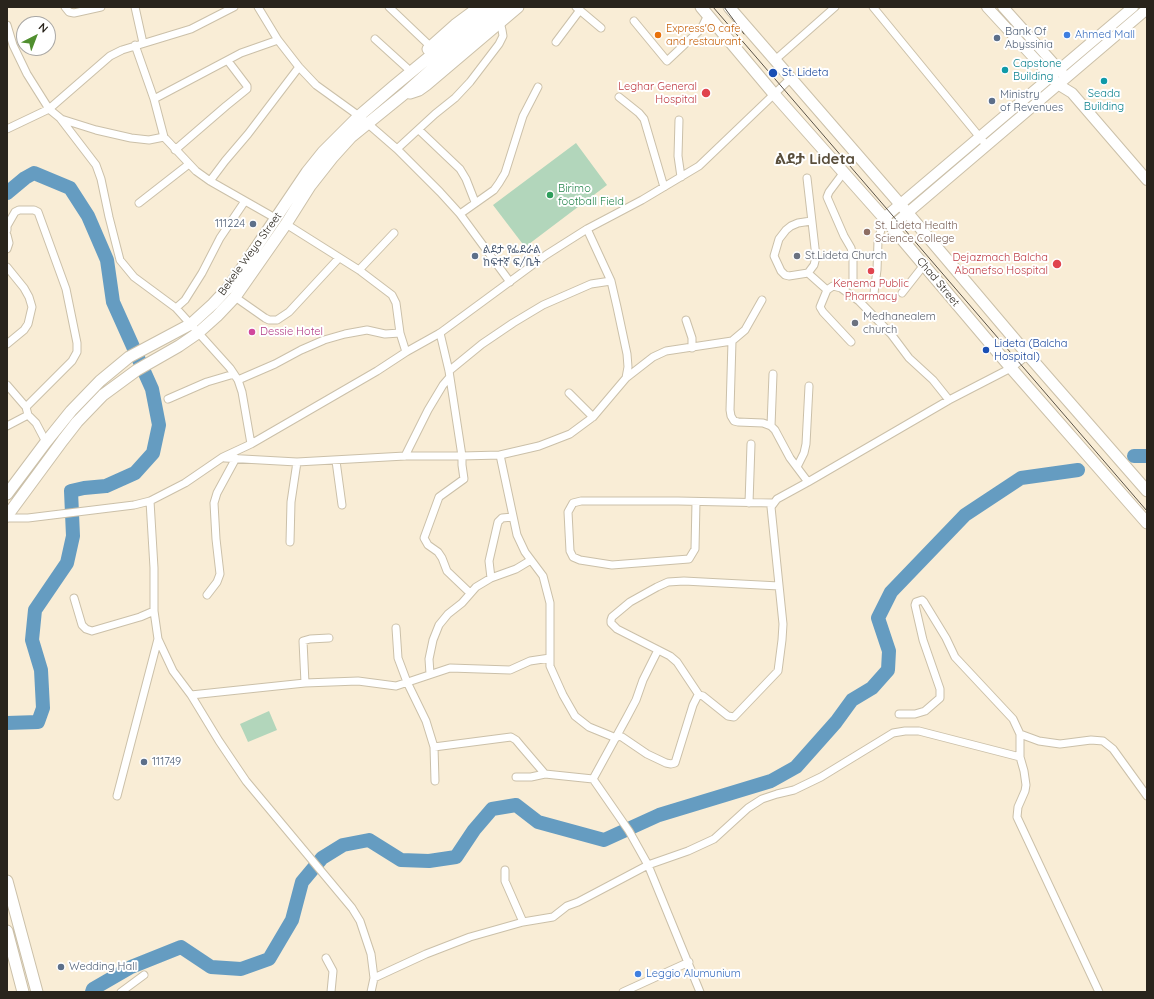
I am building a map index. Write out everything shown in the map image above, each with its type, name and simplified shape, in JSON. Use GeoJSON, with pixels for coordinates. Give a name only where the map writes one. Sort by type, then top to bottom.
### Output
{"type":"FeatureCollection","features":[{"type":"Feature","properties":{"kind":"main road"},"geometry":{"type":"LineString","coordinates":[[394,86],[407,68],[455,25],[479,7]]}},
{"type":"Feature","properties":{"kind":"main road","name":"Bekele Weya Street"},"geometry":{"type":"LineString","coordinates":[[7,494],[71,411],[100,381],[133,355],[191,324],[227,289],[307,172],[323,152],[359,116],[490,7]]}},
{"type":"Feature","properties":{"kind":"main road"},"geometry":{"type":"LineString","coordinates":[[7,517],[58,446],[77,422],[103,395],[141,367],[179,346],[198,333],[236,297],[310,186],[332,158],[352,137],[504,7]]}},
{"type":"Feature","properties":{"kind":"main road"},"geometry":{"type":"LineString","coordinates":[[404,94],[419,90],[477,43],[518,7]]}},
{"type":"Feature","properties":{"kind":"main road","name":"Chad Street"},"geometry":{"type":"LineString","coordinates":[[729,7],[1147,491]]}},
{"type":"Feature","properties":{"kind":"main road"},"geometry":{"type":"LineString","coordinates":[[987,7],[1051,77],[1063,82]]}},
{"type":"Feature","properties":{"kind":"main road"},"geometry":{"type":"LineString","coordinates":[[1003,7],[1059,70],[1063,82],[1147,180]]}},
{"type":"Feature","properties":{"kind":"main road"},"geometry":{"type":"LineString","coordinates":[[886,223],[900,204],[1133,7]]}},
{"type":"Feature","properties":{"kind":"main road"},"geometry":{"type":"LineString","coordinates":[[886,223],[908,213],[1063,82],[1142,10]]}},
{"type":"Feature","properties":{"kind":"main road","name":"Chad Street"},"geometry":{"type":"LineString","coordinates":[[704,11],[774,94],[844,172],[886,223],[924,265],[1011,368],[1146,523]]}},
{"type":"Feature","properties":{"kind":"main road"},"geometry":{"type":"LineString","coordinates":[[7,881],[37,992]]}},
{"type":"Feature","properties":{"kind":"main road"},"geometry":{"type":"LineString","coordinates":[[7,930],[23,992]]}},
{"type":"Feature","properties":{"kind":"street"},"geometry":{"type":"LineString","coordinates":[[64,7],[69,12],[74,13],[101,7]]}},
{"type":"Feature","properties":{"kind":"street"},"geometry":{"type":"LineString","coordinates":[[134,7],[143,43]]}},
{"type":"Feature","properties":{"kind":"street"},"geometry":{"type":"LineString","coordinates":[[7,129],[49,109],[110,56],[134,45],[191,29],[234,7]]}},
{"type":"Feature","properties":{"kind":"street"},"geometry":{"type":"LineString","coordinates":[[258,7],[278,40],[316,86],[359,116],[397,149],[440,192],[460,214],[510,282]]}},
{"type":"Feature","properties":{"kind":"street"},"geometry":{"type":"LineString","coordinates":[[388,7],[431,47]]}},
{"type":"Feature","properties":{"kind":"street"},"geometry":{"type":"LineString","coordinates":[[775,60],[835,7]]}},
{"type":"Feature","properties":{"kind":"street"},"geometry":{"type":"LineString","coordinates":[[873,7],[987,146]]}},
{"type":"Feature","properties":{"kind":"street"},"geometry":{"type":"LineString","coordinates":[[556,42],[578,9],[602,28]]}},
{"type":"Feature","properties":{"kind":"street"},"geometry":{"type":"LineString","coordinates":[[634,21],[667,60],[701,29],[704,11]]}},
{"type":"Feature","properties":{"kind":"street"},"geometry":{"type":"LineString","coordinates":[[397,149],[455,98],[470,82],[499,44],[503,36],[500,22]]}},
{"type":"Feature","properties":{"kind":"street"},"geometry":{"type":"LineString","coordinates":[[7,25],[13,45],[24,68],[49,109],[60,118],[96,165],[101,179],[120,260],[134,278],[176,308],[236,377],[242,392],[251,444]]}},
{"type":"Feature","properties":{"kind":"street"},"geometry":{"type":"LineString","coordinates":[[375,39],[407,68]]}},
{"type":"Feature","properties":{"kind":"street"},"geometry":{"type":"LineString","coordinates":[[154,99],[241,53],[278,40]]}},
{"type":"Feature","properties":{"kind":"street"},"geometry":{"type":"LineString","coordinates":[[134,45],[154,99],[164,136],[175,150],[188,164],[210,181],[275,218]]}},
{"type":"Feature","properties":{"kind":"street"},"geometry":{"type":"LineString","coordinates":[[175,150],[247,89],[247,86],[228,61]]}},
{"type":"Feature","properties":{"kind":"street"},"geometry":{"type":"LineString","coordinates":[[210,181],[299,67]]}},
{"type":"Feature","properties":{"kind":"street"},"geometry":{"type":"LineString","coordinates":[[7,517],[28,518],[134,505],[150,501],[185,483],[223,458],[251,444],[440,333],[546,255],[681,177],[705,160],[791,78]]}},
{"type":"Feature","properties":{"kind":"street"},"geometry":{"type":"LineString","coordinates":[[460,214],[494,190],[499,184],[505,173],[523,116],[538,87]]}},
{"type":"Feature","properties":{"kind":"street"},"geometry":{"type":"LineString","coordinates":[[619,97],[640,113],[644,119],[664,187]]}},
{"type":"Feature","properties":{"kind":"street"},"geometry":{"type":"LineString","coordinates":[[60,118],[96,130],[131,138],[149,140],[164,136]]}},
{"type":"Feature","properties":{"kind":"street"},"geometry":{"type":"LineString","coordinates":[[679,120],[678,156],[681,177]]}},
{"type":"Feature","properties":{"kind":"street"},"geometry":{"type":"LineString","coordinates":[[419,130],[460,170],[466,179],[475,202]]}},
{"type":"Feature","properties":{"kind":"street"},"geometry":{"type":"LineString","coordinates":[[139,203],[188,164]]}},
{"type":"Feature","properties":{"kind":"street"},"geometry":{"type":"LineString","coordinates":[[844,172],[828,192],[827,197],[844,236],[851,248],[853,256],[853,281]]}},
{"type":"Feature","properties":{"kind":"street"},"geometry":{"type":"LineString","coordinates":[[807,178],[816,257],[814,265],[808,273],[789,276],[785,275],[781,271],[774,256],[779,239],[791,226],[798,223],[811,221]]}},
{"type":"Feature","properties":{"kind":"street"},"geometry":{"type":"LineString","coordinates":[[176,308],[185,300],[202,273],[220,238],[245,200]]}},
{"type":"Feature","properties":{"kind":"street"},"geometry":{"type":"LineString","coordinates":[[7,230],[9,222],[15,212],[19,210],[34,210],[38,212],[66,290],[77,343],[76,352],[72,361],[26,407]]}},
{"type":"Feature","properties":{"kind":"street"},"geometry":{"type":"LineString","coordinates":[[874,293],[877,270],[878,241],[886,223]]}},
{"type":"Feature","properties":{"kind":"street"},"geometry":{"type":"LineString","coordinates":[[286,224],[360,270],[392,295],[396,303],[400,333],[406,352]]}},
{"type":"Feature","properties":{"kind":"street"},"geometry":{"type":"LineString","coordinates":[[587,230],[611,281],[626,354],[628,367],[626,378]]}},
{"type":"Feature","properties":{"kind":"street"},"geometry":{"type":"LineString","coordinates":[[360,270],[394,233]]}},
{"type":"Feature","properties":{"kind":"street"},"geometry":{"type":"LineString","coordinates":[[7,235],[9,243],[7,249]]}},
{"type":"Feature","properties":{"kind":"street"},"geometry":{"type":"LineString","coordinates":[[236,297],[265,318],[269,320],[277,320],[289,312],[339,258]]}},
{"type":"Feature","properties":{"kind":"street"},"geometry":{"type":"LineString","coordinates":[[902,293],[924,265]]}},
{"type":"Feature","properties":{"kind":"street"},"geometry":{"type":"LineString","coordinates":[[7,267],[24,288],[29,297],[32,308],[28,324],[24,330],[7,344]]}},
{"type":"Feature","properties":{"kind":"street"},"geometry":{"type":"LineString","coordinates":[[808,273],[827,290]]}},
{"type":"Feature","properties":{"kind":"street"},"geometry":{"type":"LineString","coordinates":[[405,456],[428,410],[449,375],[482,344],[543,305],[591,284],[611,281]]}},
{"type":"Feature","properties":{"kind":"street"},"geometry":{"type":"LineString","coordinates":[[851,342],[820,307],[827,290],[833,286],[842,288],[859,301],[891,334],[909,358],[933,380],[949,400]]}},
{"type":"Feature","properties":{"kind":"street"},"geometry":{"type":"LineString","coordinates":[[223,458],[297,462],[405,456],[500,455],[539,446],[570,434],[594,417],[626,378],[660,354],[666,351],[732,341],[745,330],[762,300]]}},
{"type":"Feature","properties":{"kind":"street"},"geometry":{"type":"LineString","coordinates":[[686,320],[692,338],[692,348]]}},
{"type":"Feature","properties":{"kind":"street"},"geometry":{"type":"LineString","coordinates":[[168,399],[208,382],[236,377],[275,364],[324,340],[367,330],[385,334],[400,333]]}},
{"type":"Feature","properties":{"kind":"street"},"geometry":{"type":"LineString","coordinates":[[440,333],[449,375],[462,456],[464,479],[438,497],[424,538],[425,542],[438,552],[447,571],[470,593]]}},
{"type":"Feature","properties":{"kind":"street"},"geometry":{"type":"LineString","coordinates":[[732,341],[731,416],[734,421],[738,422],[763,423],[771,426],[775,430],[790,458],[808,482]]}},
{"type":"Feature","properties":{"kind":"street"},"geometry":{"type":"LineString","coordinates":[[780,586],[684,580],[668,582],[630,602],[612,617],[611,623],[617,629],[670,656],[677,662],[699,695],[705,697],[728,716],[734,717],[778,671],[783,624],[780,586],[771,507],[777,498],[808,482],[949,400],[1011,368],[1028,355]]}},
{"type":"Feature","properties":{"kind":"street"},"geometry":{"type":"LineString","coordinates":[[771,426],[773,374]]}},
{"type":"Feature","properties":{"kind":"street"},"geometry":{"type":"LineString","coordinates":[[7,385],[26,407],[28,415],[36,424],[46,442]]}},
{"type":"Feature","properties":{"kind":"street"},"geometry":{"type":"LineString","coordinates":[[797,467],[804,453],[806,444],[808,386]]}},
{"type":"Feature","properties":{"kind":"street"},"geometry":{"type":"LineString","coordinates":[[569,393],[594,417]]}},
{"type":"Feature","properties":{"kind":"street"},"geometry":{"type":"LineString","coordinates":[[7,426],[28,415]]}},
{"type":"Feature","properties":{"kind":"street"},"geometry":{"type":"LineString","coordinates":[[749,503],[751,444]]}},
{"type":"Feature","properties":{"kind":"street"},"geometry":{"type":"LineString","coordinates":[[500,455],[517,535],[525,552],[541,572],[547,589],[550,603],[550,666],[563,695],[575,716],[589,727],[617,737],[622,737],[647,754],[671,764],[675,762],[695,699],[699,695]]}},
{"type":"Feature","properties":{"kind":"street"},"geometry":{"type":"LineString","coordinates":[[207,596],[217,582],[220,574],[214,503],[217,493],[236,458]]}},
{"type":"Feature","properties":{"kind":"street"},"geometry":{"type":"LineString","coordinates":[[336,461],[342,505]]}},
{"type":"Feature","properties":{"kind":"street"},"geometry":{"type":"LineString","coordinates":[[290,542],[291,502],[297,462]]}},
{"type":"Feature","properties":{"kind":"street"},"geometry":{"type":"LineString","coordinates":[[150,501],[154,568],[154,611],[158,639],[173,671],[191,695],[239,772],[352,908],[360,921],[371,954],[374,978],[371,992]]}},
{"type":"Feature","properties":{"kind":"street"},"geometry":{"type":"LineString","coordinates":[[696,502],[695,549],[689,559],[612,565],[580,560],[573,556],[570,551],[568,512],[573,503],[581,501],[696,502],[749,503],[773,503]]}},
{"type":"Feature","properties":{"kind":"street"},"geometry":{"type":"LineString","coordinates":[[491,578],[489,561],[498,522],[502,518],[512,517]]}},
{"type":"Feature","properties":{"kind":"street"},"geometry":{"type":"LineString","coordinates":[[430,674],[429,658],[433,640],[439,625],[448,614],[462,603],[470,593],[491,578],[516,570],[531,560]]}},
{"type":"Feature","properties":{"kind":"street"},"geometry":{"type":"LineString","coordinates":[[74,598],[82,625],[86,629],[92,630],[140,617],[154,611]]}},
{"type":"Feature","properties":{"kind":"street"},"geometry":{"type":"LineString","coordinates":[[899,714],[915,714],[925,711],[940,698],[940,689],[923,640],[915,605],[916,602],[922,600],[956,657],[1018,726],[1020,734],[1020,757],[1026,785],[1018,807],[1018,817],[1098,992]]}},
{"type":"Feature","properties":{"kind":"street"},"geometry":{"type":"LineString","coordinates":[[396,628],[398,658],[407,682],[426,721],[434,747],[435,781]]}},
{"type":"Feature","properties":{"kind":"street"},"geometry":{"type":"LineString","coordinates":[[305,683],[303,641],[329,638]]}},
{"type":"Feature","properties":{"kind":"street"},"geometry":{"type":"LineString","coordinates":[[117,796],[158,639]]}},
{"type":"Feature","properties":{"kind":"street"},"geometry":{"type":"LineString","coordinates":[[593,779],[636,700],[643,680],[658,650]]}},
{"type":"Feature","properties":{"kind":"street"},"geometry":{"type":"LineString","coordinates":[[191,695],[305,683],[358,681],[396,686],[455,667],[510,670],[530,661],[550,658]]}},
{"type":"Feature","properties":{"kind":"street"},"geometry":{"type":"LineString","coordinates":[[374,978],[426,954],[470,937],[524,922],[553,917],[567,906],[578,902],[648,865],[688,851],[714,838],[762,799],[794,790],[821,778],[893,733],[919,731],[1020,757]]}},
{"type":"Feature","properties":{"kind":"street"},"geometry":{"type":"LineString","coordinates":[[1020,734],[1039,741],[1060,744],[1091,740],[1103,741],[1113,749],[1147,796]]}},
{"type":"Feature","properties":{"kind":"street"},"geometry":{"type":"LineString","coordinates":[[434,747],[511,737],[516,740],[545,774]]}},
{"type":"Feature","properties":{"kind":"street"},"geometry":{"type":"LineString","coordinates":[[516,777],[531,777],[545,774],[593,779],[629,831],[648,865],[700,992]]}},
{"type":"Feature","properties":{"kind":"street"},"geometry":{"type":"LineString","coordinates":[[505,870],[506,881],[524,922]]}},
{"type":"Feature","properties":{"kind":"street"},"geometry":{"type":"LineString","coordinates":[[326,958],[334,971],[331,992]]}},
{"type":"Feature","properties":{"kind":"street"},"geometry":{"type":"LineString","coordinates":[[623,992],[688,962]]}},
{"type":"Feature","properties":{"kind":"street"},"geometry":{"type":"LineString","coordinates":[[121,992],[144,975]]}},
{"type":"Feature","properties":{"kind":"green space","name":"Birimo football Field"},"geometry":{"type":"Polygon","coordinates":[[[576,143],[607,185],[525,247],[493,205],[576,143]]]}},
{"type":"Feature","properties":{"kind":"green space"},"geometry":{"type":"Polygon","coordinates":[[[269,711],[277,730],[248,742],[240,724],[269,711]]]}},
{"type":"Feature","properties":{"kind":"waterway"},"geometry":{"type":"LineString","coordinates":[[7,193],[25,178],[34,173],[70,188],[88,216],[107,260],[113,302],[152,389],[159,425],[153,453],[135,473],[106,486],[71,491],[73,536],[67,563],[35,610],[32,640],[41,670],[43,708],[38,722],[7,723]]}},
{"type":"Feature","properties":{"kind":"waterway"},"geometry":{"type":"LineString","coordinates":[[1134,456],[1147,456]]}},
{"type":"Feature","properties":{"kind":"waterway"},"geometry":{"type":"LineString","coordinates":[[92,992],[93,989],[131,967],[181,947],[211,967],[241,969],[269,959],[292,920],[302,882],[322,858],[343,845],[369,840],[401,860],[429,861],[456,857],[474,830],[492,809],[516,805],[538,822],[604,840],[659,815],[771,781],[796,767],[836,722],[852,700],[872,688],[888,670],[889,651],[878,618],[891,592],[965,515],[1021,478],[1078,470]]}},
{"type":"Feature","properties":{"kind":"tram line"},"geometry":{"type":"LineString","coordinates":[[713,7],[1147,511]]}},
{"type":"Feature","properties":{"kind":"tram line"},"geometry":{"type":"LineString","coordinates":[[724,7],[744,34]]}},
{"type":"Feature","properties":{"kind":"place","name":"Express'O cafe and restaurant"},"geometry":{"type":"Point","coordinates":[658,35]}},
{"type":"Feature","properties":{"kind":"place","name":"Ahmed Mall"},"geometry":{"type":"Point","coordinates":[1067,35]}},
{"type":"Feature","properties":{"kind":"place","name":"Bank Of Abyssinia"},"geometry":{"type":"Point","coordinates":[997,38]}},
{"type":"Feature","properties":{"kind":"place","name":"Capstone Building"},"geometry":{"type":"Point","coordinates":[1005,70]}},
{"type":"Feature","properties":{"kind":"place","name":"St. Lideta"},"geometry":{"type":"Point","coordinates":[773,73]}},
{"type":"Feature","properties":{"kind":"place","name":"Seada Building"},"geometry":{"type":"Point","coordinates":[1104,81]}},
{"type":"Feature","properties":{"kind":"place","name":"Leghar General Hospital"},"geometry":{"type":"Point","coordinates":[706,93]}},
{"type":"Feature","properties":{"kind":"place","name":"Ministry of Revenues"},"geometry":{"type":"Point","coordinates":[992,101]}},
{"type":"Feature","properties":{"kind":"place","name":"Birimo football Field"},"geometry":{"type":"Point","coordinates":[550,195]}},
{"type":"Feature","properties":{"kind":"place","name":"111224"},"geometry":{"type":"Point","coordinates":[253,224]}},
{"type":"Feature","properties":{"kind":"place","name":"St. Lideta Health Science College"},"geometry":{"type":"Point","coordinates":[867,232]}},
{"type":"Feature","properties":{"kind":"place","name":"ልደታ የፌደራል ከፍተኛ ፍ/ቤት"},"geometry":{"type":"Point","coordinates":[475,256]}},
{"type":"Feature","properties":{"kind":"place","name":"St.Lideta Church"},"geometry":{"type":"Point","coordinates":[797,256]}},
{"type":"Feature","properties":{"kind":"place","name":"Dejazmach Balcha Abanefso Hospital"},"geometry":{"type":"Point","coordinates":[1057,264]}},
{"type":"Feature","properties":{"kind":"place","name":"Kenema Public Pharmacy"},"geometry":{"type":"Point","coordinates":[871,271]}},
{"type":"Feature","properties":{"kind":"place","name":"Medhanealem church"},"geometry":{"type":"Point","coordinates":[855,323]}},
{"type":"Feature","properties":{"kind":"place","name":"Dessie Hotel"},"geometry":{"type":"Point","coordinates":[252,332]}},
{"type":"Feature","properties":{"kind":"place","name":"Lideta (Balcha Hospital)"},"geometry":{"type":"Point","coordinates":[986,350]}},
{"type":"Feature","properties":{"kind":"place","name":"111749"},"geometry":{"type":"Point","coordinates":[144,762]}},
{"type":"Feature","properties":{"kind":"place","name":"Wedding Hall"},"geometry":{"type":"Point","coordinates":[61,967]}},
{"type":"Feature","properties":{"kind":"place","name":"Leggio Alumunium"},"geometry":{"type":"Point","coordinates":[638,974]}},
{"type":"Feature","properties":{"kind":"district","name":"ልደታ Lideta"},"geometry":{"type":"Point","coordinates":[815,159]}}]}
